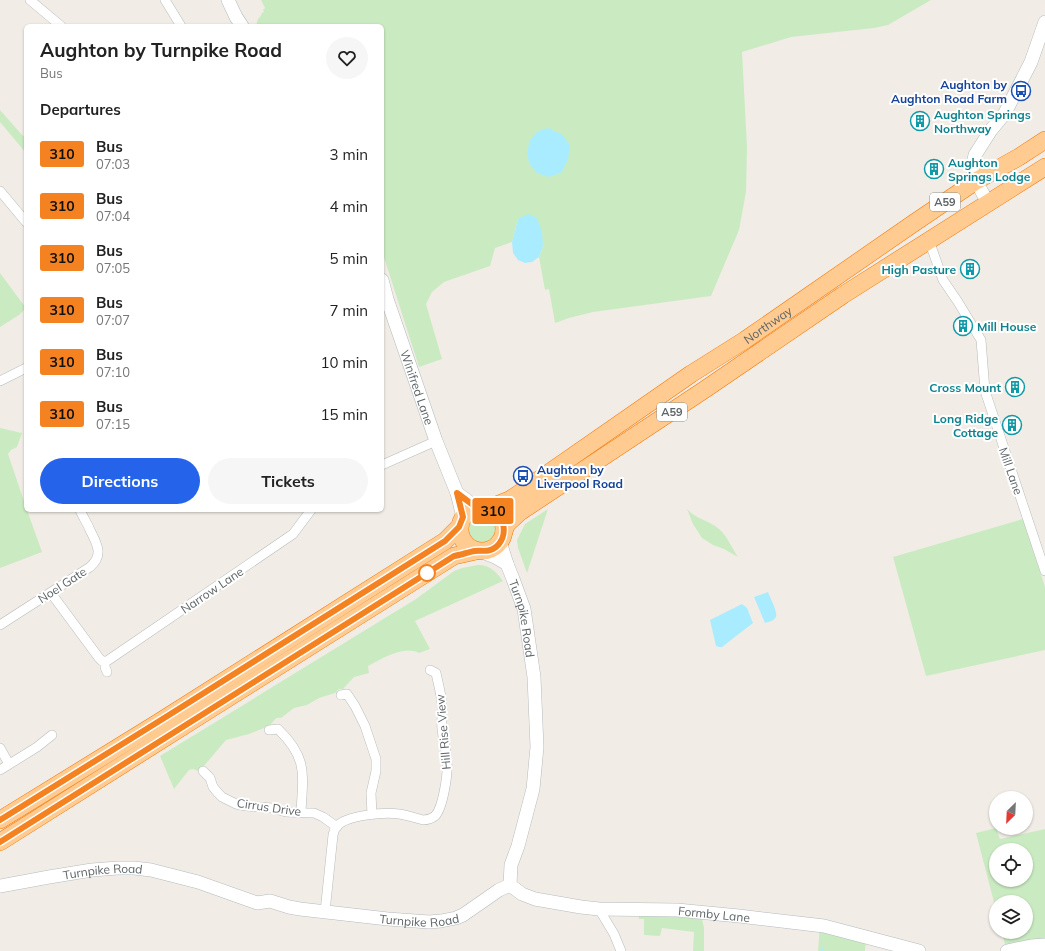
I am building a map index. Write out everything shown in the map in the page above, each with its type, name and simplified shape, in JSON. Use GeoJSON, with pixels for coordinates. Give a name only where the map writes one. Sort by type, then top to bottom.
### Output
{"type":"FeatureCollection","features":[{"type":"Feature","properties":{"kind":"highway","name":"Northway"},"geometry":{"type":"LineString","coordinates":[[483,508],[511,500],[691,374],[745,340],[976,181],[1019,157],[1045,140]]}},
{"type":"Feature","properties":{"kind":"highway","name":"Northway"},"geometry":{"type":"LineString","coordinates":[[502,536],[508,524],[520,512],[697,395],[843,295],[1045,167]]}},
{"type":"Feature","properties":{"kind":"highway"},"geometry":{"type":"LineString","coordinates":[[914,223],[926,242]]}},
{"type":"Feature","properties":{"kind":"highway"},"geometry":{"type":"LineString","coordinates":[[483,508],[495,512],[500,517],[503,524],[502,536]]}},
{"type":"Feature","properties":{"kind":"highway","name":"A59"},"geometry":{"type":"LineString","coordinates":[[0,820],[156,724],[445,541],[471,510],[483,508]]}},
{"type":"Feature","properties":{"kind":"highway"},"geometry":{"type":"LineString","coordinates":[[461,522],[460,535],[463,542],[469,547],[479,551]]}},
{"type":"Feature","properties":{"kind":"highway","name":"A59"},"geometry":{"type":"LineString","coordinates":[[0,842],[454,556],[488,550],[495,547],[502,536]]}},
{"type":"Feature","properties":{"kind":"main road"},"geometry":{"type":"LineString","coordinates":[[228,0],[241,24]]}},
{"type":"Feature","properties":{"kind":"main road"},"geometry":{"type":"LineString","coordinates":[[988,204],[976,181],[972,168],[975,155],[991,130],[1005,113],[1031,62],[1045,22]]}},
{"type":"Feature","properties":{"kind":"main road","name":"Winifred Lane"},"geometry":{"type":"LineString","coordinates":[[384,299],[436,441],[457,493],[461,522]]}},
{"type":"Feature","properties":{"kind":"main road"},"geometry":{"type":"LineString","coordinates":[[457,493],[483,508]]}},
{"type":"Feature","properties":{"kind":"main road","name":"Turnpike Road"},"geometry":{"type":"LineString","coordinates":[[0,886],[92,870],[134,868],[151,870],[198,882],[257,902],[270,901],[289,907],[325,912],[429,922],[445,921],[464,915],[499,890],[510,885],[511,865],[520,841],[533,789],[537,747],[534,677],[525,616],[520,597],[507,564],[502,536]]}},
{"type":"Feature","properties":{"kind":"main road","name":"Turnpike Road"},"geometry":{"type":"LineString","coordinates":[[479,551],[495,557],[507,564]]}},
{"type":"Feature","properties":{"kind":"main road","name":"Formby Lane"},"geometry":{"type":"LineString","coordinates":[[510,885],[522,894],[535,899],[581,907],[599,909],[677,910],[824,926],[918,951]]}},
{"type":"Feature","properties":{"kind":"main road"},"geometry":{"type":"LineString","coordinates":[[1007,951],[1045,945]]}},
{"type":"Feature","properties":{"kind":"street"},"geometry":{"type":"LineString","coordinates":[[30,0],[59,24]]}},
{"type":"Feature","properties":{"kind":"street"},"geometry":{"type":"LineString","coordinates":[[165,0],[180,24]]}},
{"type":"Feature","properties":{"kind":"street"},"geometry":{"type":"LineString","coordinates":[[0,191],[24,220]]}},
{"type":"Feature","properties":{"kind":"street","name":"Mill Lane"},"geometry":{"type":"LineString","coordinates":[[926,242],[931,246],[943,280],[981,340],[985,391],[1045,570]]}},
{"type":"Feature","properties":{"kind":"street"},"geometry":{"type":"LineString","coordinates":[[0,381],[24,369]]}},
{"type":"Feature","properties":{"kind":"street"},"geometry":{"type":"LineString","coordinates":[[384,464],[436,441]]}},
{"type":"Feature","properties":{"kind":"street","name":"Noel Gate"},"geometry":{"type":"LineString","coordinates":[[0,625],[90,567],[96,561],[98,557],[97,544],[81,512]]}},
{"type":"Feature","properties":{"kind":"street","name":"Narrow Lane"},"geometry":{"type":"LineString","coordinates":[[105,661],[293,534],[310,512]]}},
{"type":"Feature","properties":{"kind":"street"},"geometry":{"type":"LineString","coordinates":[[51,593],[99,658],[102,661],[105,661],[107,672]]}},
{"type":"Feature","properties":{"kind":"street","name":"Hill Rise View"},"geometry":{"type":"LineString","coordinates":[[337,826],[350,819],[360,816],[400,814],[427,820],[437,814],[444,791],[448,764],[442,729],[441,698],[436,670]]}},
{"type":"Feature","properties":{"kind":"street"},"geometry":{"type":"LineString","coordinates":[[347,692],[365,726],[376,759],[376,771],[371,793],[372,815]]}},
{"type":"Feature","properties":{"kind":"street"},"geometry":{"type":"LineString","coordinates":[[275,727],[286,737],[301,761],[303,774],[301,812]]}},
{"type":"Feature","properties":{"kind":"street"},"geometry":{"type":"LineString","coordinates":[[0,770],[37,747],[52,735]]}},
{"type":"Feature","properties":{"kind":"street"},"geometry":{"type":"LineString","coordinates":[[0,748],[9,764]]}},
{"type":"Feature","properties":{"kind":"street","name":"Cirrus Drive"},"geometry":{"type":"LineString","coordinates":[[209,774],[213,787],[218,793],[222,797],[236,804],[272,808],[286,812],[310,812],[318,814],[337,826]]}},
{"type":"Feature","properties":{"kind":"street"},"geometry":{"type":"LineString","coordinates":[[325,912],[333,835],[337,826]]}},
{"type":"Feature","properties":{"kind":"street"},"geometry":{"type":"LineString","coordinates":[[599,909],[614,934],[621,951]]}},
{"type":"Feature","properties":{"kind":"green space"},"geometry":{"type":"Polygon","coordinates":[[[261,0],[931,0],[888,25],[874,28],[791,37],[742,52],[747,147],[746,192],[739,230],[711,296],[593,312],[555,323],[549,289],[545,290],[539,257],[543,246],[518,219],[512,242],[495,248],[490,266],[444,282],[432,292],[426,304],[442,359],[419,367],[384,257],[384,24],[257,24],[265,8],[261,0]]]}},
{"type":"Feature","properties":{"kind":"green space"},"geometry":{"type":"Polygon","coordinates":[[[0,110],[24,136],[24,151],[0,122],[0,110]]]}},
{"type":"Feature","properties":{"kind":"green space"},"geometry":{"type":"Polygon","coordinates":[[[0,273],[24,305],[24,310],[0,327],[0,273]]]}},
{"type":"Feature","properties":{"kind":"green space"},"geometry":{"type":"Polygon","coordinates":[[[0,428],[22,433],[17,447],[11,450],[8,454],[24,501],[24,512],[28,512],[42,552],[0,568],[0,428]]]}},
{"type":"Feature","properties":{"kind":"green space"},"geometry":{"type":"Polygon","coordinates":[[[548,509],[527,573],[518,548],[517,540],[525,524],[548,509]]]}},
{"type":"Feature","properties":{"kind":"green space"},"geometry":{"type":"Polygon","coordinates":[[[687,509],[695,516],[719,529],[738,557],[702,538],[693,524],[687,509]]]}},
{"type":"Feature","properties":{"kind":"green space"},"geometry":{"type":"Polygon","coordinates":[[[484,513],[490,515],[495,520],[497,529],[495,538],[490,543],[478,545],[472,543],[467,538],[465,526],[467,520],[472,515],[484,513]]]}},
{"type":"Feature","properties":{"kind":"green space"},"geometry":{"type":"Polygon","coordinates":[[[1023,519],[1045,587],[1045,650],[926,676],[893,557],[1023,519]]]}},
{"type":"Feature","properties":{"kind":"green space"},"geometry":{"type":"Polygon","coordinates":[[[483,565],[490,568],[503,581],[415,621],[430,649],[419,653],[413,651],[400,652],[386,657],[368,666],[369,673],[354,677],[343,689],[339,689],[335,693],[319,698],[307,705],[294,708],[281,718],[276,718],[270,725],[264,728],[249,734],[226,740],[203,767],[198,771],[193,769],[189,770],[174,789],[160,756],[416,599],[454,571],[483,565]]]}},
{"type":"Feature","properties":{"kind":"green space"},"geometry":{"type":"Polygon","coordinates":[[[1045,829],[1045,939],[1005,945],[1004,939],[1033,939],[1033,895],[992,895],[990,887],[1033,887],[1033,843],[989,843],[989,883],[976,833],[989,830],[989,835],[999,835],[1000,839],[1018,835],[1033,835],[1033,832],[1045,829]]]}},
{"type":"Feature","properties":{"kind":"green space"},"geometry":{"type":"Polygon","coordinates":[[[639,914],[702,919],[704,928],[704,951],[693,951],[694,932],[662,928],[660,936],[644,935],[644,919],[639,919],[639,914]]]}},
{"type":"Feature","properties":{"kind":"green space"},"geometry":{"type":"Polygon","coordinates":[[[820,925],[866,940],[865,951],[818,951],[820,925]]]}},
{"type":"Feature","properties":{"kind":"water"},"geometry":{"type":"Polygon","coordinates":[[[548,128],[563,135],[570,146],[568,160],[561,173],[548,177],[537,173],[529,163],[527,152],[530,140],[538,131],[548,128]]]}},
{"type":"Feature","properties":{"kind":"water"},"geometry":{"type":"Polygon","coordinates":[[[528,214],[537,218],[542,232],[543,246],[539,257],[532,262],[525,263],[518,260],[513,253],[512,242],[518,219],[528,214]]]}},
{"type":"Feature","properties":{"kind":"water"},"geometry":{"type":"Polygon","coordinates":[[[768,592],[775,608],[776,617],[765,623],[754,597],[768,592]]]}},
{"type":"Feature","properties":{"kind":"water"},"geometry":{"type":"Polygon","coordinates":[[[742,604],[747,608],[753,623],[722,647],[716,646],[710,620],[742,604]]]}},
{"type":"Feature","properties":{"kind":"bus line","name":"310"},"geometry":{"type":"LineString","coordinates":[[0,820],[445,541],[459,527],[463,517],[457,493],[477,508],[489,508],[500,517],[504,531],[500,542],[495,547],[482,552],[476,551],[454,556],[0,842]]}},
{"type":"Feature","properties":{"kind":"place","name":"Aughton by Aughton Road Farm"},"geometry":{"type":"Point","coordinates":[1021,91]}},
{"type":"Feature","properties":{"kind":"place","name":"Aughton Springs Northway"},"geometry":{"type":"Point","coordinates":[920,121]}},
{"type":"Feature","properties":{"kind":"place","name":"Aughton Springs Lodge"},"geometry":{"type":"Point","coordinates":[934,169]}},
{"type":"Feature","properties":{"kind":"place","name":"High Pasture"},"geometry":{"type":"Point","coordinates":[970,269]}},
{"type":"Feature","properties":{"kind":"place","name":"Mill House"},"geometry":{"type":"Point","coordinates":[963,326]}},
{"type":"Feature","properties":{"kind":"place","name":"Cross Mount"},"geometry":{"type":"Point","coordinates":[1015,387]}},
{"type":"Feature","properties":{"kind":"place","name":"Long Ridge Cottage"},"geometry":{"type":"Point","coordinates":[1012,425]}},
{"type":"Feature","properties":{"kind":"place","name":"Aughton by Liverpool Road"},"geometry":{"type":"Point","coordinates":[523,476]}}]}
